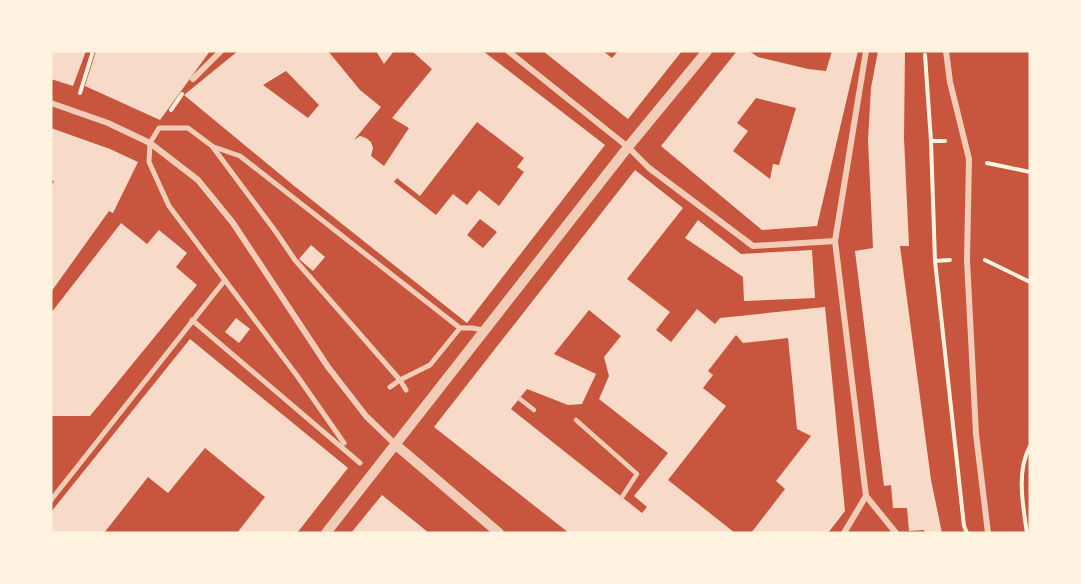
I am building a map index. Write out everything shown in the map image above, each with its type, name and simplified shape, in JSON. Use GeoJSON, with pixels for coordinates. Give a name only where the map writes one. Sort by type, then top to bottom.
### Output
{"type":"FeatureCollection","features":[{"type":"Feature","properties":{"kind":"street"},"geometry":{"type":"LineString","coordinates":[[193,79],[221,51]]}},
{"type":"Feature","properties":{"kind":"street"},"geometry":{"type":"LineString","coordinates":[[508,51],[628,147],[649,168],[753,246],[835,241]]}},
{"type":"Feature","properties":{"kind":"street"},"geometry":{"type":"LineString","coordinates":[[326,533],[628,147],[707,51]]}},
{"type":"Feature","properties":{"kind":"street"},"geometry":{"type":"LineString","coordinates":[[866,51],[835,241],[866,495],[896,533]]}},
{"type":"Feature","properties":{"kind":"street"},"geometry":{"type":"LineString","coordinates":[[946,51],[950,82],[969,159],[967,260],[976,434],[988,533]]}},
{"type":"Feature","properties":{"kind":"street"},"geometry":{"type":"LineString","coordinates":[[51,103],[108,123],[150,143],[198,180],[248,245],[328,367],[366,416],[396,445],[499,533]]}},
{"type":"Feature","properties":{"kind":"street"},"geometry":{"type":"LineString","coordinates":[[343,445],[169,206],[149,162],[150,143],[159,128],[188,128],[213,146],[240,156],[460,328],[485,331]]}},
{"type":"Feature","properties":{"kind":"street"},"geometry":{"type":"LineString","coordinates":[[213,146],[295,260],[400,380],[406,390]]}},
{"type":"Feature","properties":{"kind":"street"},"geometry":{"type":"LineString","coordinates":[[51,500],[225,280]]}},
{"type":"Feature","properties":{"kind":"street"},"geometry":{"type":"LineString","coordinates":[[192,320],[343,445],[360,463]]}},
{"type":"Feature","properties":{"kind":"street"},"geometry":{"type":"LineString","coordinates":[[390,387],[430,365],[460,328]]}},
{"type":"Feature","properties":{"kind":"street"},"geometry":{"type":"LineString","coordinates":[[343,445],[349,436]]}},
{"type":"Feature","properties":{"kind":"street"},"geometry":{"type":"LineString","coordinates":[[844,533],[866,495]]}},
{"type":"Feature","properties":{"kind":"lane"},"geometry":{"type":"LineString","coordinates":[[520,399],[534,410]]}},
{"type":"Feature","properties":{"kind":"lane"},"geometry":{"type":"LineString","coordinates":[[576,420],[637,474],[622,497]]}},
{"type":"Feature","properties":{"kind":"path"},"geometry":{"type":"LineString","coordinates":[[74,111],[93,51]]}},
{"type":"Feature","properties":{"kind":"path"},"geometry":{"type":"LineString","coordinates":[[924,51],[931,141],[935,261],[964,526],[967,533]]}},
{"type":"Feature","properties":{"kind":"path"},"geometry":{"type":"LineString","coordinates":[[159,128],[193,79]]}},
{"type":"Feature","properties":{"kind":"path"},"geometry":{"type":"LineString","coordinates":[[969,159],[1030,172]]}},
{"type":"Feature","properties":{"kind":"path"},"geometry":{"type":"LineString","coordinates":[[967,260],[983,259],[1030,282]]}},
{"type":"Feature","properties":{"kind":"path"},"geometry":{"type":"LineString","coordinates":[[1027,533],[1022,491],[1024,458],[1030,447]]}},
{"type":"Feature","properties":{"kind":"building"},"geometry":{"type":"Polygon","coordinates":[[[51,51],[86,51],[73,86],[51,79],[51,51]]]}},
{"type":"Feature","properties":{"kind":"building"},"geometry":{"type":"Polygon","coordinates":[[[96,51],[210,51],[160,120],[85,86],[96,51]]]}},
{"type":"Feature","properties":{"kind":"building"},"geometry":{"type":"Polygon","coordinates":[[[238,51],[328,51],[360,90],[381,107],[354,140],[360,136],[371,142],[373,148],[371,156],[384,166],[409,128],[392,118],[432,69],[412,51],[483,51],[605,145],[467,323],[184,95],[238,51]],[[286,71],[263,85],[308,118],[319,105],[286,71]],[[477,122],[420,196],[397,178],[394,182],[436,215],[453,194],[467,205],[479,190],[499,206],[524,172],[517,167],[524,158],[477,122]],[[480,219],[467,235],[483,248],[497,232],[480,219]]]}},
{"type":"Feature","properties":{"kind":"building"},"geometry":{"type":"Polygon","coordinates":[[[376,51],[394,51],[384,64],[376,51]]]}},
{"type":"Feature","properties":{"kind":"building"},"geometry":{"type":"Polygon","coordinates":[[[543,51],[603,51],[612,58],[618,51],[682,51],[628,119],[543,51]]]}},
{"type":"Feature","properties":{"kind":"building"},"geometry":{"type":"Polygon","coordinates":[[[737,51],[749,51],[758,57],[826,71],[832,51],[858,51],[817,226],[762,230],[661,146],[737,51]],[[756,98],[737,123],[748,131],[733,151],[770,179],[773,164],[779,165],[796,108],[756,98]]]}},
{"type":"Feature","properties":{"kind":"building"},"geometry":{"type":"Polygon","coordinates":[[[878,51],[905,51],[904,138],[909,246],[900,246],[931,480],[942,533],[925,533],[924,530],[909,531],[907,508],[893,508],[891,485],[884,486],[855,251],[873,248],[868,140],[871,88],[878,51]]]}},
{"type":"Feature","properties":{"kind":"building"},"geometry":{"type":"Polygon","coordinates":[[[51,128],[110,149],[138,162],[113,213],[109,211],[51,292],[51,188],[54,181],[51,180],[51,128]]]}},
{"type":"Feature","properties":{"kind":"building"},"geometry":{"type":"Polygon","coordinates":[[[635,170],[683,208],[627,279],[670,312],[656,330],[671,342],[697,309],[715,324],[720,318],[825,307],[845,511],[828,533],[751,533],[785,489],[776,481],[811,436],[797,429],[788,338],[743,343],[736,335],[708,371],[713,375],[703,388],[726,406],[668,480],[735,533],[569,533],[434,427],[635,170]],[[589,310],[554,354],[596,374],[582,404],[568,405],[527,389],[511,409],[642,513],[647,507],[634,496],[668,453],[599,399],[609,376],[604,357],[621,336],[589,310]]]}},
{"type":"Feature","properties":{"kind":"building"},"geometry":{"type":"Polygon","coordinates":[[[698,220],[741,254],[812,250],[815,298],[744,301],[743,277],[685,238],[698,220]]]}},
{"type":"Feature","properties":{"kind":"building"},"geometry":{"type":"Polygon","coordinates":[[[121,223],[147,244],[159,230],[187,253],[176,267],[197,285],[90,416],[52,416],[51,313],[121,223]]]}},
{"type":"Feature","properties":{"kind":"building"},"geometry":{"type":"Polygon","coordinates":[[[311,245],[325,257],[313,271],[299,259],[311,245]]]}},
{"type":"Feature","properties":{"kind":"building"},"geometry":{"type":"Polygon","coordinates":[[[236,318],[250,329],[239,343],[225,332],[236,318]]]}},
{"type":"Feature","properties":{"kind":"building"},"geometry":{"type":"Polygon","coordinates":[[[190,339],[348,468],[297,533],[237,533],[265,497],[205,448],[168,493],[148,477],[104,533],[51,533],[51,512],[190,339]]]}},
{"type":"Feature","properties":{"kind":"building"},"geometry":{"type":"Polygon","coordinates":[[[382,495],[429,533],[351,533],[382,495]]]}}]}
